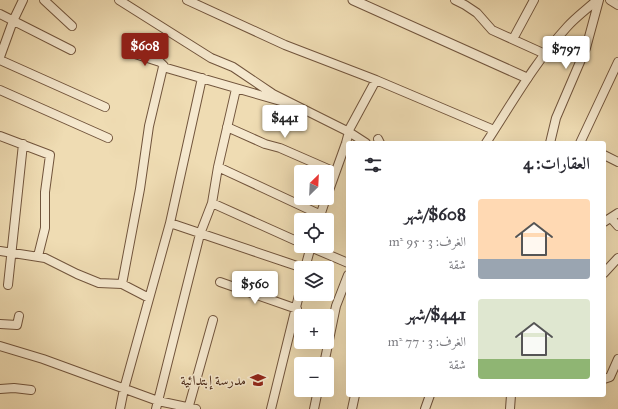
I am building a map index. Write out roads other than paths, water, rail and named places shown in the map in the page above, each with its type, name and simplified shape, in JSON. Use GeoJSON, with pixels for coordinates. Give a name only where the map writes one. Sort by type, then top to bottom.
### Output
{"type":"FeatureCollection","features":[{"type":"Feature","properties":{"kind":"street"},"geometry":{"type":"LineString","coordinates":[[0,56],[13,21],[23,0]]}},
{"type":"Feature","properties":{"kind":"street"},"geometry":{"type":"LineString","coordinates":[[44,0],[72,26]]}},
{"type":"Feature","properties":{"kind":"street"},"geometry":{"type":"LineString","coordinates":[[119,0],[211,58],[233,67],[273,94],[349,132],[363,141]]}},
{"type":"Feature","properties":{"kind":"street"},"geometry":{"type":"LineString","coordinates":[[188,0],[285,45],[376,80],[494,130]]}},
{"type":"Feature","properties":{"kind":"street"},"geometry":{"type":"LineString","coordinates":[[353,0],[527,78]]}},
{"type":"Feature","properties":{"kind":"street"},"geometry":{"type":"LineString","coordinates":[[455,0],[477,13],[492,30],[545,54]]}},
{"type":"Feature","properties":{"kind":"street"},"geometry":{"type":"LineString","coordinates":[[513,39],[534,0]]}},
{"type":"Feature","properties":{"kind":"street"},"geometry":{"type":"LineString","coordinates":[[487,141],[527,78],[545,54],[568,26],[598,0]]}},
{"type":"Feature","properties":{"kind":"street"},"geometry":{"type":"LineString","coordinates":[[550,141],[556,118],[586,48],[598,0]]}},
{"type":"Feature","properties":{"kind":"street"},"geometry":{"type":"LineString","coordinates":[[610,0],[618,5]]}},
{"type":"Feature","properties":{"kind":"street"},"geometry":{"type":"LineString","coordinates":[[0,14],[71,50]]}},
{"type":"Feature","properties":{"kind":"street"},"geometry":{"type":"LineString","coordinates":[[135,54],[160,62],[164,66],[236,89],[291,104]]}},
{"type":"Feature","properties":{"kind":"street"},"geometry":{"type":"LineString","coordinates":[[0,60],[105,107]]}},
{"type":"Feature","properties":{"kind":"street"},"geometry":{"type":"LineString","coordinates":[[581,141],[618,62]]}},
{"type":"Feature","properties":{"kind":"street"},"geometry":{"type":"LineString","coordinates":[[122,284],[140,189],[149,126],[162,68],[164,66]]}},
{"type":"Feature","properties":{"kind":"street"},"geometry":{"type":"LineString","coordinates":[[120,409],[124,389],[170,223],[202,78]]}},
{"type":"Feature","properties":{"kind":"street"},"geometry":{"type":"LineString","coordinates":[[334,175],[350,128],[376,80]]}},
{"type":"Feature","properties":{"kind":"street"},"geometry":{"type":"LineString","coordinates":[[157,405],[200,234],[212,203],[218,167],[236,89]]}},
{"type":"Feature","properties":{"kind":"street"},"geometry":{"type":"LineString","coordinates":[[0,90],[108,138]]}},
{"type":"Feature","properties":{"kind":"street"},"geometry":{"type":"LineString","coordinates":[[227,127],[335,172]]}},
{"type":"Feature","properties":{"kind":"street"},"geometry":{"type":"LineString","coordinates":[[0,136],[50,155],[45,192],[45,228],[38,256]]}},
{"type":"Feature","properties":{"kind":"street"},"geometry":{"type":"LineString","coordinates":[[8,285],[23,144]]}},
{"type":"Feature","properties":{"kind":"street"},"geometry":{"type":"LineString","coordinates":[[606,156],[617,159]]}},
{"type":"Feature","properties":{"kind":"street"},"geometry":{"type":"LineString","coordinates":[[218,167],[310,213]]}},
{"type":"Feature","properties":{"kind":"street"},"geometry":{"type":"LineString","coordinates":[[212,203],[294,240]]}},
{"type":"Feature","properties":{"kind":"street"},"geometry":{"type":"LineString","coordinates":[[618,213],[607,220],[618,226]]}},
{"type":"Feature","properties":{"kind":"street"},"geometry":{"type":"LineString","coordinates":[[170,223],[294,265]]}},
{"type":"Feature","properties":{"kind":"street"},"geometry":{"type":"LineString","coordinates":[[0,251],[45,258],[99,283],[122,284],[149,298]]}},
{"type":"Feature","properties":{"kind":"street"},"geometry":{"type":"LineString","coordinates":[[326,253],[346,262]]}},
{"type":"Feature","properties":{"kind":"street"},"geometry":{"type":"LineString","coordinates":[[606,270],[618,258]]}},
{"type":"Feature","properties":{"kind":"street"},"geometry":{"type":"LineString","coordinates":[[325,357],[336,306],[346,280]]}},
{"type":"Feature","properties":{"kind":"street"},"geometry":{"type":"LineString","coordinates":[[220,282],[296,309],[298,301]]}},
{"type":"Feature","properties":{"kind":"street"},"geometry":{"type":"LineString","coordinates":[[0,324],[17,325],[19,316]]}},
{"type":"Feature","properties":{"kind":"street"},"geometry":{"type":"LineString","coordinates":[[271,409],[294,317]]}},
{"type":"Feature","properties":{"kind":"street"},"geometry":{"type":"LineString","coordinates":[[0,346],[43,359],[124,389],[157,405],[191,408],[214,320]]}},
{"type":"Feature","properties":{"kind":"street"},"geometry":{"type":"LineString","coordinates":[[606,378],[610,377],[618,359]]}},
{"type":"Feature","properties":{"kind":"street"},"geometry":{"type":"LineString","coordinates":[[0,389],[14,388],[31,390]]}},
{"type":"Feature","properties":{"kind":"street"},"geometry":{"type":"LineString","coordinates":[[314,409],[317,397]]}},
{"type":"Feature","properties":{"kind":"street"},"geometry":{"type":"LineString","coordinates":[[354,409],[355,397]]}},
{"type":"Feature","properties":{"kind":"street"},"geometry":{"type":"LineString","coordinates":[[425,409],[429,397]]}},
{"type":"Feature","properties":{"kind":"street"},"geometry":{"type":"LineString","coordinates":[[510,409],[511,397]]}},
{"type":"Feature","properties":{"kind":"place","name":"مدرسة إبتدائية"},"geometry":{"type":"Point","coordinates":[258,380]}}]}
